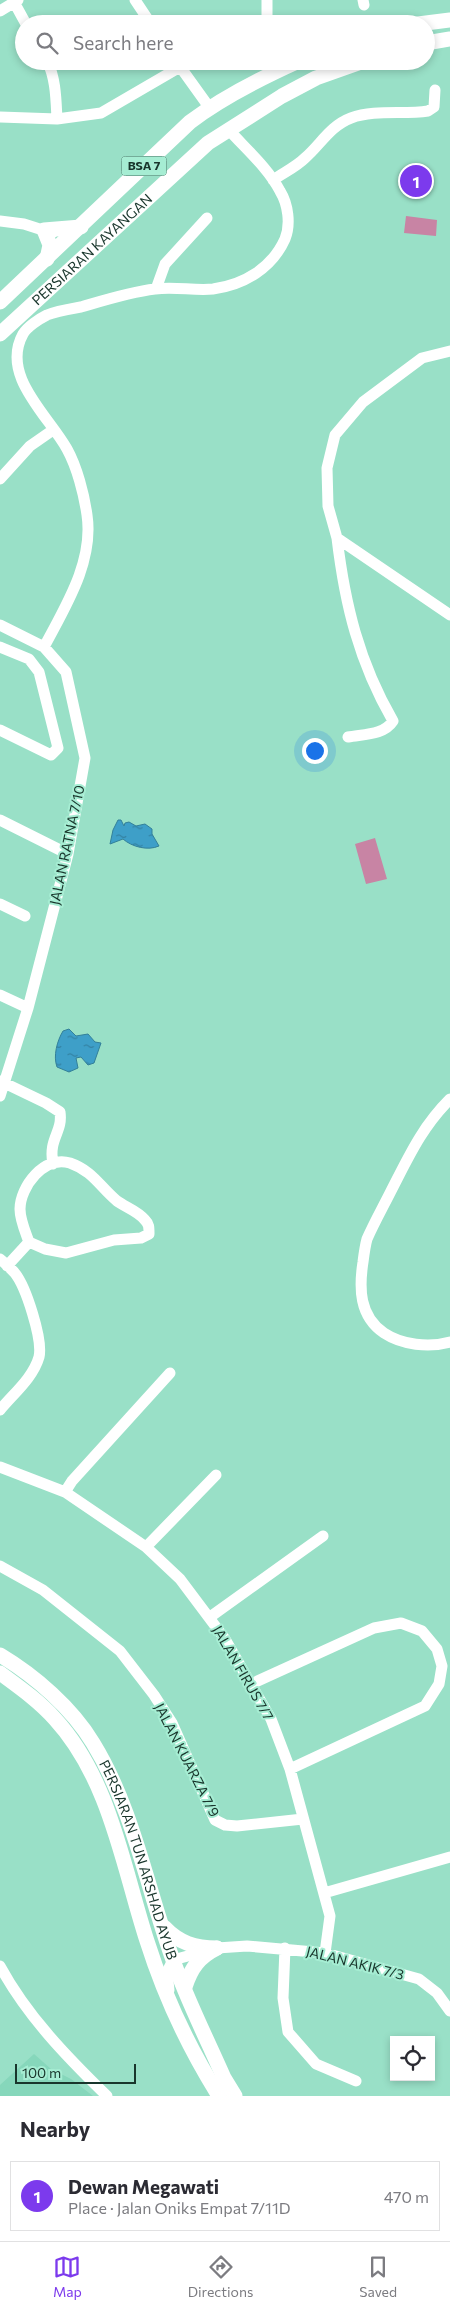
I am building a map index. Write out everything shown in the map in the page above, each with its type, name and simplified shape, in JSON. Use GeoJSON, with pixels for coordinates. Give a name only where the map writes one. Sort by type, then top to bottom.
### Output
{"type":"FeatureCollection","features":[{"type":"Feature","properties":{"kind":"main road"},"geometry":{"type":"LineString","coordinates":[[435,22],[450,20]]}},
{"type":"Feature","properties":{"kind":"main road"},"geometry":{"type":"LineString","coordinates":[[435,42],[450,39]]}},
{"type":"Feature","properties":{"kind":"main road","name":"PERSIARAN KAYANGAN"},"geometry":{"type":"LineString","coordinates":[[0,302],[190,122],[209,107],[280,70]]}},
{"type":"Feature","properties":{"kind":"main road","name":"PERSIARAN KAYANGAN"},"geometry":{"type":"LineString","coordinates":[[0,334],[208,143],[282,96],[316,78],[339,70]]}},
{"type":"Feature","properties":{"kind":"main road"},"geometry":{"type":"LineString","coordinates":[[46,259],[50,245],[44,230],[81,227]]}},
{"type":"Feature","properties":{"kind":"main road"},"geometry":{"type":"LineString","coordinates":[[67,240],[81,244],[101,240]]}},
{"type":"Feature","properties":{"kind":"main road","name":"PERSIARAN TUN ARSHAD AYUB"},"geometry":{"type":"LineString","coordinates":[[0,1655],[40,1684],[71,1714],[93,1742],[116,1786],[173,1960],[224,2078],[235,2096]]}},
{"type":"Feature","properties":{"kind":"main road","name":"PERSIARAN TUN ARSHAD AYUB"},"geometry":{"type":"LineString","coordinates":[[0,1673],[56,1719],[78,1749],[101,1791],[148,1943],[170,2001],[219,2096]]}},
{"type":"Feature","properties":{"kind":"main road"},"geometry":{"type":"LineString","coordinates":[[163,1926],[180,1941],[196,1947],[217,1948]]}},
{"type":"Feature","properties":{"kind":"main road"},"geometry":{"type":"LineString","coordinates":[[185,1987],[188,1974],[196,1963],[205,1954],[217,1948]]}},
{"type":"Feature","properties":{"kind":"street"},"geometry":{"type":"LineString","coordinates":[[135,0],[145,15]]}},
{"type":"Feature","properties":{"kind":"street"},"geometry":{"type":"LineString","coordinates":[[267,0],[267,15]]}},
{"type":"Feature","properties":{"kind":"street"},"geometry":{"type":"LineString","coordinates":[[0,11],[16,1],[22,15]]}},
{"type":"Feature","properties":{"kind":"street"},"geometry":{"type":"LineString","coordinates":[[51,70],[57,119]]}},
{"type":"Feature","properties":{"kind":"street"},"geometry":{"type":"LineString","coordinates":[[0,117],[57,119],[101,113],[169,70]]}},
{"type":"Feature","properties":{"kind":"street"},"geometry":{"type":"LineString","coordinates":[[182,70],[209,107]]}},
{"type":"Feature","properties":{"kind":"street"},"geometry":{"type":"LineString","coordinates":[[273,180],[305,159],[325,136],[352,117],[428,111],[434,107],[435,90]]}},
{"type":"Feature","properties":{"kind":"street"},"geometry":{"type":"LineString","coordinates":[[44,647],[78,581],[86,545],[87,516],[78,477],[68,449],[23,386],[18,366],[18,348],[23,333],[47,315],[156,289],[213,288],[235,283],[256,273],[271,262],[280,249],[286,234],[288,219],[286,203],[273,180],[228,129]]}},
{"type":"Feature","properties":{"kind":"street"},"geometry":{"type":"LineString","coordinates":[[156,289],[165,264],[207,218]]}},
{"type":"Feature","properties":{"kind":"street"},"geometry":{"type":"LineString","coordinates":[[0,221],[44,230],[67,240]]}},
{"type":"Feature","properties":{"kind":"street"},"geometry":{"type":"LineString","coordinates":[[348,737],[382,731],[388,728],[393,721],[375,690],[355,636],[344,596],[337,538],[328,506],[326,468],[335,434],[363,402],[422,358],[450,351]]}},
{"type":"Feature","properties":{"kind":"street"},"geometry":{"type":"LineString","coordinates":[[0,479],[30,446],[53,430]]}},
{"type":"Feature","properties":{"kind":"street"},"geometry":{"type":"LineString","coordinates":[[337,538],[450,616]]}},
{"type":"Feature","properties":{"kind":"street","name":"JALAN RATNA 7/10"},"geometry":{"type":"LineString","coordinates":[[0,625],[44,647],[66,672],[85,758],[68,854],[28,1008],[2,1082],[0,1096]]}},
{"type":"Feature","properties":{"kind":"street"},"geometry":{"type":"LineString","coordinates":[[0,647],[29,659],[39,672],[58,748],[51,755],[0,730]]}},
{"type":"Feature","properties":{"kind":"street"},"geometry":{"type":"LineString","coordinates":[[0,820],[68,854]]}},
{"type":"Feature","properties":{"kind":"street"},"geometry":{"type":"LineString","coordinates":[[0,904],[25,916]]}},
{"type":"Feature","properties":{"kind":"street"},"geometry":{"type":"LineString","coordinates":[[0,995],[28,1008]]}},
{"type":"Feature","properties":{"kind":"street"},"geometry":{"type":"LineString","coordinates":[[2,1082],[46,1102],[60,1112],[62,1123],[50,1150],[53,1164]]}},
{"type":"Feature","properties":{"kind":"street"},"geometry":{"type":"LineString","coordinates":[[450,1099],[430,1119],[412,1149],[366,1241],[360,1281],[362,1303],[369,1319],[386,1335],[410,1344],[441,1345],[450,1342]]}},
{"type":"Feature","properties":{"kind":"street"},"geometry":{"type":"LineString","coordinates":[[68,1162],[90,1174],[116,1200],[144,1217],[149,1225],[149,1234],[141,1238],[114,1240],[66,1253],[45,1249],[29,1242],[23,1226],[20,1208],[25,1187],[41,1169],[53,1164],[68,1162]]}},
{"type":"Feature","properties":{"kind":"street"},"geometry":{"type":"LineString","coordinates":[[0,1410],[18,1390],[39,1357],[36,1330],[26,1294],[15,1273],[4,1263],[29,1242]]}},
{"type":"Feature","properties":{"kind":"street"},"geometry":{"type":"LineString","coordinates":[[64,1492],[170,1373]]}},
{"type":"Feature","properties":{"kind":"street","name":"JALAN FIRUS 7/7"},"geometry":{"type":"LineString","coordinates":[[0,1467],[64,1492],[146,1548],[180,1579],[226,1639],[271,1720],[290,1769],[330,1916],[325,1953]]}},
{"type":"Feature","properties":{"kind":"street"},"geometry":{"type":"LineString","coordinates":[[146,1548],[216,1475]]}},
{"type":"Feature","properties":{"kind":"street"},"geometry":{"type":"LineString","coordinates":[[210,1617],[323,1536]]}},
{"type":"Feature","properties":{"kind":"street","name":"JALAN KUARZA 7/9"},"geometry":{"type":"LineString","coordinates":[[0,1566],[43,1590],[120,1651],[154,1695],[172,1723],[215,1820],[226,1826],[237,1826],[303,1819]]}},
{"type":"Feature","properties":{"kind":"street"},"geometry":{"type":"LineString","coordinates":[[251,1684],[374,1628],[401,1623],[422,1631],[437,1649],[442,1666],[439,1684],[425,1706],[290,1769]]}},
{"type":"Feature","properties":{"kind":"street"},"geometry":{"type":"LineString","coordinates":[[324,1893],[450,1857]]}},
{"type":"Feature","properties":{"kind":"street","name":"JALAN AKIK 7/3"},"geometry":{"type":"LineString","coordinates":[[173,1960],[217,1948],[248,1946],[325,1953],[419,1980],[437,1993],[450,2011]]}},
{"type":"Feature","properties":{"kind":"street"},"geometry":{"type":"LineString","coordinates":[[284,1948],[283,1998],[288,2032],[316,2064],[356,2081]]}},
{"type":"Feature","properties":{"kind":"street"},"geometry":{"type":"LineString","coordinates":[[170,2001],[167,1972],[173,1960]]}},
{"type":"Feature","properties":{"kind":"street"},"geometry":{"type":"LineString","coordinates":[[0,1966],[11,1986],[51,2038],[107,2096]]}},
{"type":"Feature","properties":{"kind":"shaded area"},"geometry":{"type":"Polygon","coordinates":[[[406,216],[437,220],[436,236],[404,233],[406,216]]]}},
{"type":"Feature","properties":{"kind":"shaded area"},"geometry":{"type":"Polygon","coordinates":[[[375,838],[387,879],[366,884],[355,844],[375,838]]]}},
{"type":"Feature","properties":{"kind":"shaded area"},"geometry":{"type":"Polygon","coordinates":[[[34,2054],[51,2069],[71,2079],[93,2096],[0,2096],[0,2085],[34,2054]]]}},
{"type":"Feature","properties":{"kind":"water"},"geometry":{"type":"Polygon","coordinates":[[[118,820],[121,820],[124,826],[125,823],[129,822],[136,826],[145,824],[152,829],[152,834],[159,846],[150,848],[140,847],[123,839],[110,844],[113,830],[118,820]]]}},
{"type":"Feature","properties":{"kind":"water"},"geometry":{"type":"Polygon","coordinates":[[[69,1029],[76,1036],[88,1034],[95,1042],[101,1043],[94,1063],[88,1065],[81,1057],[76,1058],[78,1068],[69,1072],[57,1067],[55,1058],[57,1044],[61,1035],[63,1031],[69,1029]]]}},
{"type":"Feature","properties":{"kind":"place","name":"Dewan Megawati"},"geometry":{"type":"Point","coordinates":[416,181]}}]}
